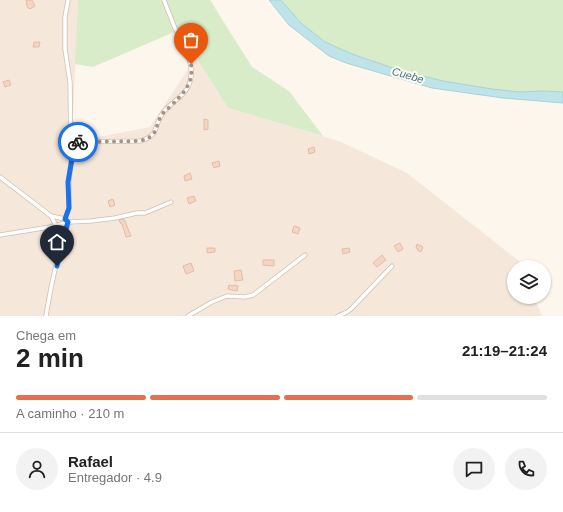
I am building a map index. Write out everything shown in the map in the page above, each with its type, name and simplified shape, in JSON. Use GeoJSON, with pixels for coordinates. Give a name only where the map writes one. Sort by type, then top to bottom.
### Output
{"type":"FeatureCollection","features":[{"type":"Feature","properties":{"kind":"street"},"geometry":{"type":"LineString","coordinates":[[65,219],[69,208],[68,182],[72,159],[70,82],[65,49],[65,17],[68,0]]}},
{"type":"Feature","properties":{"kind":"street"},"geometry":{"type":"LineString","coordinates":[[71,142],[140,141],[148,139],[154,133],[163,114],[184,93],[190,80],[192,70],[191,64],[164,0]]}},
{"type":"Feature","properties":{"kind":"street"},"geometry":{"type":"LineString","coordinates":[[0,177],[51,216],[65,219],[68,222]]}},
{"type":"Feature","properties":{"kind":"street"},"geometry":{"type":"LineString","coordinates":[[0,235],[68,222],[91,222],[115,218],[151,211],[171,202]]}},
{"type":"Feature","properties":{"kind":"street"},"geometry":{"type":"LineString","coordinates":[[51,216],[63,239]]}},
{"type":"Feature","properties":{"kind":"street"},"geometry":{"type":"LineString","coordinates":[[46,316],[51,288],[68,222]]}},
{"type":"Feature","properties":{"kind":"street"},"geometry":{"type":"LineString","coordinates":[[188,316],[212,302],[227,296],[244,297],[253,294],[305,254]]}},
{"type":"Feature","properties":{"kind":"street"},"geometry":{"type":"LineString","coordinates":[[338,316],[352,308],[392,266]]}},
{"type":"Feature","properties":{"kind":"shaded area"},"geometry":{"type":"Polygon","coordinates":[[[0,0],[78,0],[72,142],[150,127],[196,57],[228,108],[339,141],[407,173],[518,260],[507,260],[507,304],[537,304],[542,316],[0,316],[0,0]]]}},
{"type":"Feature","properties":{"kind":"green space"},"geometry":{"type":"Polygon","coordinates":[[[78,0],[210,0],[252,67],[289,91],[323,136],[228,108],[179,30],[93,67],[75,64],[78,0]]]}},
{"type":"Feature","properties":{"kind":"green space"},"geometry":{"type":"Polygon","coordinates":[[[281,0],[563,0],[563,92],[520,92],[492,89],[443,81],[399,70],[352,54],[325,42],[301,23],[281,0]]]}},
{"type":"Feature","properties":{"kind":"water","name":"Cuebe"},"geometry":{"type":"Polygon","coordinates":[[[269,0],[281,0],[301,23],[325,42],[352,54],[399,70],[443,81],[520,92],[563,92],[563,103],[503,98],[432,88],[346,63],[329,56],[289,25],[269,0]]]}},
{"type":"Feature","properties":{"kind":"building"},"geometry":{"type":"Polygon","coordinates":[[[26,0],[32,0],[35,6],[30,9],[28,8],[26,0]]]}},
{"type":"Feature","properties":{"kind":"building"},"geometry":{"type":"Polygon","coordinates":[[[34,42],[40,42],[39,47],[33,47],[34,42]]]}},
{"type":"Feature","properties":{"kind":"building"},"geometry":{"type":"Polygon","coordinates":[[[9,80],[11,85],[5,87],[3,82],[9,80]]]}},
{"type":"Feature","properties":{"kind":"building"},"geometry":{"type":"Polygon","coordinates":[[[204,119],[208,120],[208,129],[204,130],[204,119]]]}},
{"type":"Feature","properties":{"kind":"building"},"geometry":{"type":"Polygon","coordinates":[[[314,147],[315,152],[309,154],[308,149],[314,147]]]}},
{"type":"Feature","properties":{"kind":"building"},"geometry":{"type":"Polygon","coordinates":[[[219,161],[220,166],[214,168],[212,163],[219,161]]]}},
{"type":"Feature","properties":{"kind":"building"},"geometry":{"type":"Polygon","coordinates":[[[190,173],[192,179],[185,181],[184,176],[190,173]]]}},
{"type":"Feature","properties":{"kind":"building"},"geometry":{"type":"Polygon","coordinates":[[[194,196],[196,201],[189,204],[187,198],[194,196]]]}},
{"type":"Feature","properties":{"kind":"building"},"geometry":{"type":"Polygon","coordinates":[[[113,199],[115,205],[110,207],[108,201],[113,199]]]}},
{"type":"Feature","properties":{"kind":"building"},"geometry":{"type":"Polygon","coordinates":[[[124,219],[131,236],[126,237],[122,224],[119,220],[124,219]]]}},
{"type":"Feature","properties":{"kind":"building"},"geometry":{"type":"Polygon","coordinates":[[[294,226],[300,228],[298,234],[292,232],[294,226]]]}},
{"type":"Feature","properties":{"kind":"building"},"geometry":{"type":"Polygon","coordinates":[[[400,243],[403,249],[398,252],[394,246],[400,243]]]}},
{"type":"Feature","properties":{"kind":"building"},"geometry":{"type":"Polygon","coordinates":[[[417,244],[423,247],[421,252],[416,248],[417,244]]]}},
{"type":"Feature","properties":{"kind":"building"},"geometry":{"type":"Polygon","coordinates":[[[207,248],[215,248],[215,252],[207,253],[207,248]]]}},
{"type":"Feature","properties":{"kind":"building"},"geometry":{"type":"Polygon","coordinates":[[[349,248],[350,252],[343,254],[342,249],[349,248]]]}},
{"type":"Feature","properties":{"kind":"building"},"geometry":{"type":"Polygon","coordinates":[[[382,255],[386,260],[377,267],[373,263],[382,255]]]}},
{"type":"Feature","properties":{"kind":"building"},"geometry":{"type":"Polygon","coordinates":[[[263,260],[274,260],[274,266],[263,265],[263,260]]]}},
{"type":"Feature","properties":{"kind":"building"},"geometry":{"type":"Polygon","coordinates":[[[191,263],[194,271],[186,274],[183,266],[191,263]]]}},
{"type":"Feature","properties":{"kind":"building"},"geometry":{"type":"Polygon","coordinates":[[[241,270],[243,280],[235,281],[234,271],[241,270]]]}},
{"type":"Feature","properties":{"kind":"building"},"geometry":{"type":"Polygon","coordinates":[[[229,285],[238,286],[237,291],[228,289],[229,285]]]}},
{"type":"Feature","properties":{"kind":"way so far"},"geometry":{"type":"LineString","coordinates":[[78,142],[140,141],[148,139],[152,136],[163,114],[187,88],[192,70],[191,64]]}},
{"type":"Feature","properties":{"kind":"route"},"geometry":{"type":"LineString","coordinates":[[57,266],[68,222],[65,219],[69,208],[68,182],[72,159],[71,142],[78,142]]}}]}
